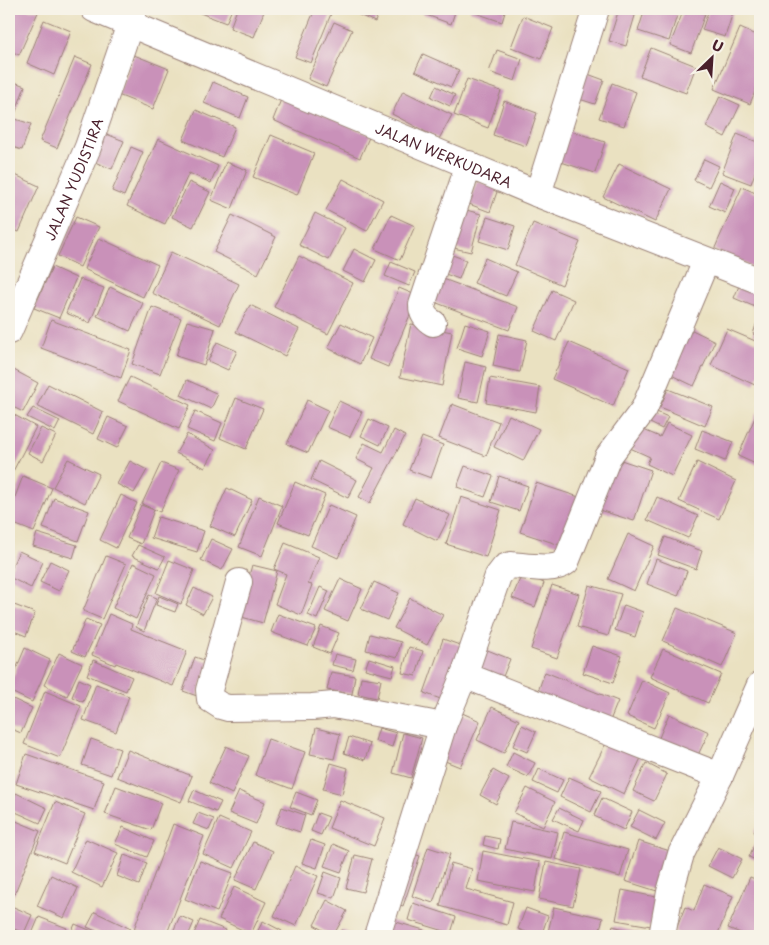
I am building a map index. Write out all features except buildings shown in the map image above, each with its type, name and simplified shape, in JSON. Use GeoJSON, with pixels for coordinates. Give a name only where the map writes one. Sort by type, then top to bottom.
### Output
{"type":"FeatureCollection","features":[{"type":"Feature","properties":{"kind":"street","name":"JALAN WERKUDARA"},"geometry":{"type":"LineString","coordinates":[[94,9],[132,16],[538,194],[760,281]]}},
{"type":"Feature","properties":{"kind":"street"},"geometry":{"type":"LineString","coordinates":[[538,194],[596,9]]}},
{"type":"Feature","properties":{"kind":"street","name":"JALAN YUDISTIRA"},"geometry":{"type":"LineString","coordinates":[[9,331],[88,147],[132,16]]}},
{"type":"Feature","properties":{"kind":"street"},"geometry":{"type":"LineString","coordinates":[[433,323],[427,320],[422,310],[422,305],[469,164]]}},
{"type":"Feature","properties":{"kind":"street"},"geometry":{"type":"LineString","coordinates":[[377,936],[443,726],[464,675],[495,583],[506,567],[511,565],[558,567],[562,566],[568,558],[608,457],[644,409],[706,261]]}},
{"type":"Feature","properties":{"kind":"street"},"geometry":{"type":"LineString","coordinates":[[239,582],[209,690],[210,699],[215,703],[228,708],[334,705],[443,726]]}},
{"type":"Feature","properties":{"kind":"street"},"geometry":{"type":"LineString","coordinates":[[464,675],[720,776]]}},
{"type":"Feature","properties":{"kind":"street"},"geometry":{"type":"LineString","coordinates":[[662,936],[670,892],[681,854],[720,776],[760,685]]}}]}
